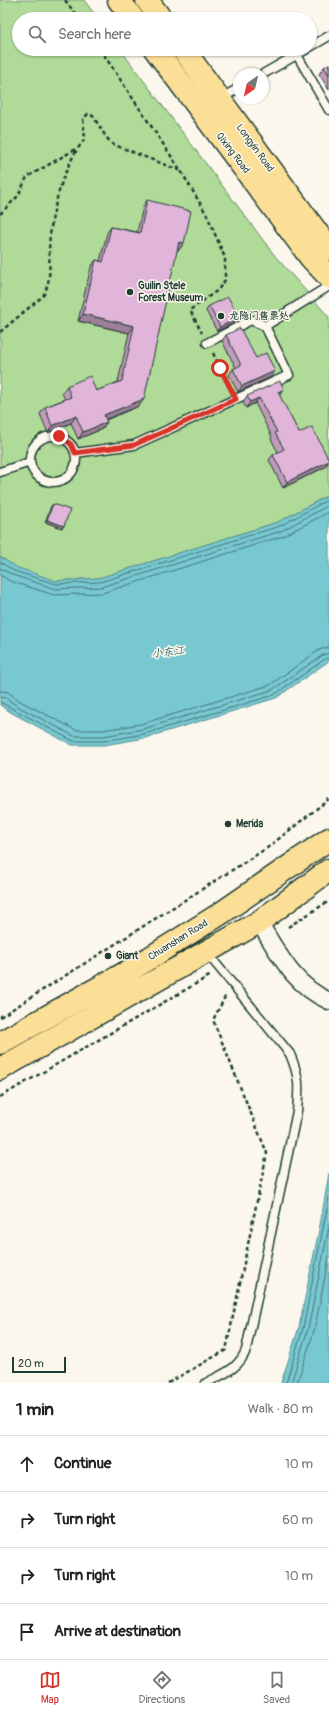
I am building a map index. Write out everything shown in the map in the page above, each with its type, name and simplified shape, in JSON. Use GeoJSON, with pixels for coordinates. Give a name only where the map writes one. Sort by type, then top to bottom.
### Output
{"type":"FeatureCollection","features":[{"type":"Feature","properties":{"kind":"main road"},"geometry":{"type":"LineString","coordinates":[[119,0],[128,12]]}},
{"type":"Feature","properties":{"kind":"main road"},"geometry":{"type":"LineString","coordinates":[[147,0],[156,12]]}},
{"type":"Feature","properties":{"kind":"main road"},"geometry":{"type":"LineString","coordinates":[[162,56],[210,105],[320,253],[329,276]]}},
{"type":"Feature","properties":{"kind":"main road"},"geometry":{"type":"LineString","coordinates":[[186,56],[210,105]]}},
{"type":"Feature","properties":{"kind":"main road","name":"Chuanshan Road"},"geometry":{"type":"LineString","coordinates":[[0,1043],[126,972],[220,914],[329,839]]}},
{"type":"Feature","properties":{"kind":"main road"},"geometry":{"type":"LineString","coordinates":[[0,1069],[206,952],[265,930],[329,870]]}},
{"type":"Feature","properties":{"kind":"street"},"geometry":{"type":"LineString","coordinates":[[265,930],[296,978],[324,999]]}},
{"type":"Feature","properties":{"kind":"lane"},"geometry":{"type":"LineString","coordinates":[[317,43],[329,36]]}},
{"type":"Feature","properties":{"kind":"lane"},"geometry":{"type":"LineString","coordinates":[[269,71],[295,56]]}},
{"type":"Feature","properties":{"kind":"lane"},"geometry":{"type":"LineString","coordinates":[[298,56],[329,110]]}},
{"type":"Feature","properties":{"kind":"lane"},"geometry":{"type":"LineString","coordinates":[[210,105],[233,92]]}},
{"type":"Feature","properties":{"kind":"lane"},"geometry":{"type":"LineString","coordinates":[[266,326],[329,286]]}},
{"type":"Feature","properties":{"kind":"lane"},"geometry":{"type":"LineString","coordinates":[[75,453],[134,445],[289,374],[266,326],[251,320],[207,343]]}},
{"type":"Feature","properties":{"kind":"lane"},"geometry":{"type":"LineString","coordinates":[[51,435],[66,439],[71,444],[75,453],[76,466],[72,473],[66,478],[59,482],[51,482],[44,480],[32,470],[30,462],[32,447],[37,441],[51,435]]}},
{"type":"Feature","properties":{"kind":"lane"},"geometry":{"type":"LineString","coordinates":[[0,472],[30,462]]}},
{"type":"Feature","properties":{"kind":"lane"},"geometry":{"type":"LineString","coordinates":[[206,952],[290,1054],[296,1067],[299,1083],[297,1112],[246,1350],[243,1358],[235,1367],[206,1383]]}},
{"type":"Feature","properties":{"kind":"path"},"geometry":{"type":"LineString","coordinates":[[65,0],[74,12]]}},
{"type":"Feature","properties":{"kind":"path"},"geometry":{"type":"LineString","coordinates":[[105,56],[181,171],[207,215],[225,258],[225,280],[222,285],[218,290],[190,310],[236,399]]}},
{"type":"Feature","properties":{"kind":"path"},"geometry":{"type":"LineString","coordinates":[[0,332],[43,296],[47,289],[50,277],[50,236],[57,200],[71,159],[86,139],[83,119],[88,114],[93,116],[106,138],[112,144],[181,171]]}},
{"type":"Feature","properties":{"kind":"path"},"geometry":{"type":"LineString","coordinates":[[0,214],[18,196],[27,177],[77,149]]}},
{"type":"Feature","properties":{"kind":"path"},"geometry":{"type":"LineString","coordinates":[[0,1017],[267,848],[329,799]]}},
{"type":"Feature","properties":{"kind":"path"},"geometry":{"type":"LineString","coordinates":[[265,930],[329,901]]}},
{"type":"Feature","properties":{"kind":"path"},"geometry":{"type":"LineString","coordinates":[[0,1097],[220,969]]}},
{"type":"Feature","properties":{"kind":"path"},"geometry":{"type":"LineString","coordinates":[[168,1383],[226,1350],[267,1153],[213,1020],[232,984]]}},
{"type":"Feature","properties":{"kind":"green space"},"geometry":{"type":"Polygon","coordinates":[[[0,0],[84,0],[93,12],[12,12],[12,56],[125,56],[275,256],[329,317],[328,495],[278,522],[99,578],[56,581],[19,569],[0,557],[0,0]]]}},
{"type":"Feature","properties":{"kind":"water","name":"小东江"},"geometry":{"type":"Polygon","coordinates":[[[329,495],[329,661],[276,698],[145,738],[104,745],[72,745],[0,705],[0,557],[16,567],[56,581],[99,578],[278,522],[329,495]]]}},
{"type":"Feature","properties":{"kind":"water"},"geometry":{"type":"Polygon","coordinates":[[[329,1173],[329,1383],[281,1383],[299,1327],[329,1173]]]}},
{"type":"Feature","properties":{"kind":"building"},"geometry":{"type":"Polygon","coordinates":[[[329,64],[329,75],[324,67],[329,64]]]}},
{"type":"Feature","properties":{"kind":"building"},"geometry":{"type":"Polygon","coordinates":[[[147,200],[191,211],[184,243],[179,242],[144,399],[104,415],[107,422],[83,432],[76,416],[52,426],[45,407],[71,397],[67,386],[90,376],[96,391],[122,381],[134,326],[83,314],[96,260],[103,262],[111,227],[140,233],[147,200]]]}},
{"type":"Feature","properties":{"kind":"building","name":"龙隐门售票处"},"geometry":{"type":"Polygon","coordinates":[[[228,297],[239,317],[220,327],[209,306],[228,297]]]}},
{"type":"Feature","properties":{"kind":"building"},"geometry":{"type":"Polygon","coordinates":[[[240,328],[256,358],[266,353],[275,371],[242,386],[233,369],[241,365],[226,335],[240,328]]]}},
{"type":"Feature","properties":{"kind":"building"},"geometry":{"type":"Polygon","coordinates":[[[280,381],[284,389],[278,392],[299,433],[312,427],[329,460],[287,482],[273,455],[284,449],[275,433],[277,432],[259,398],[250,402],[247,396],[280,381]]]}},
{"type":"Feature","properties":{"kind":"building"},"geometry":{"type":"Polygon","coordinates":[[[53,504],[70,510],[64,526],[47,520],[53,504]]]}},
{"type":"Feature","properties":{"kind":"place","name":"Guilin Stele Forest Museum"},"geometry":{"type":"Point","coordinates":[130,292]}},
{"type":"Feature","properties":{"kind":"place","name":"龙隐门售票处"},"geometry":{"type":"Point","coordinates":[221,316]}},
{"type":"Feature","properties":{"kind":"place","name":"Merida"},"geometry":{"type":"Point","coordinates":[228,824]}},
{"type":"Feature","properties":{"kind":"place","name":"Giant"},"geometry":{"type":"Point","coordinates":[108,956]}},
{"type":"Feature","properties":{"kind":"route"},"geometry":{"type":"LineString","coordinates":[[59,436],[66,439],[71,444],[75,453],[134,445],[236,399],[220,368]]}}]}
